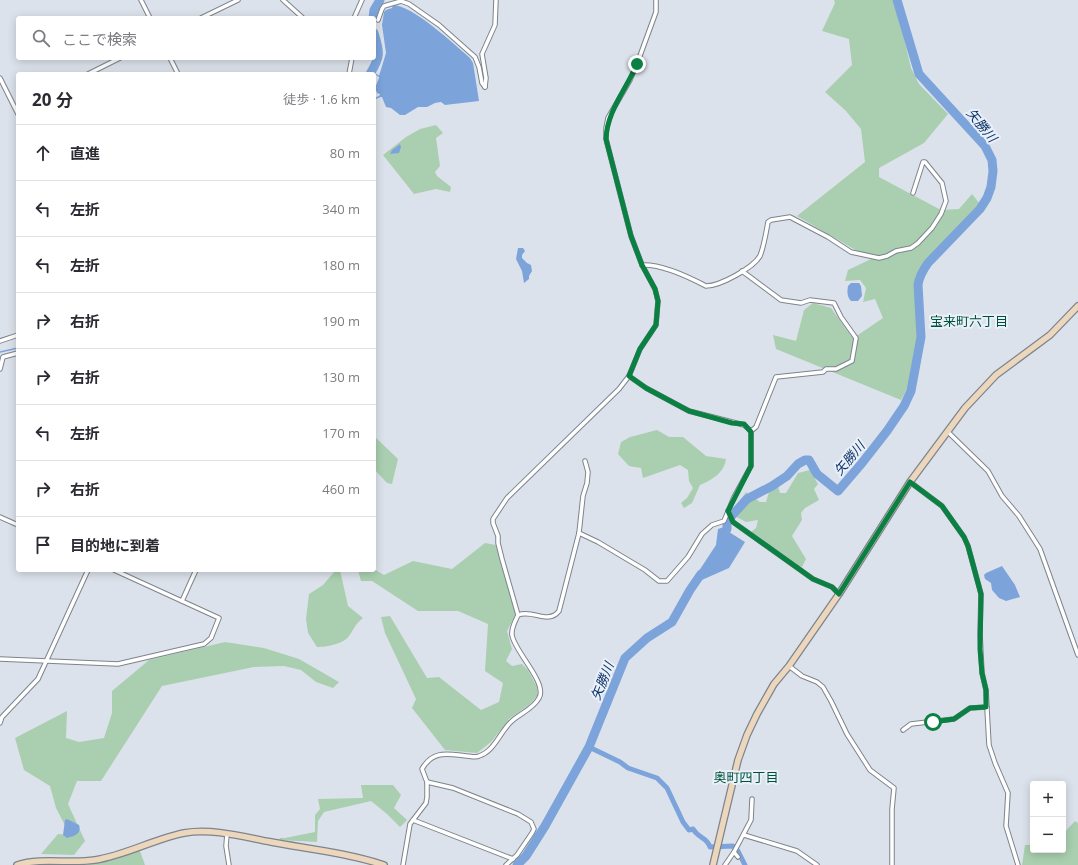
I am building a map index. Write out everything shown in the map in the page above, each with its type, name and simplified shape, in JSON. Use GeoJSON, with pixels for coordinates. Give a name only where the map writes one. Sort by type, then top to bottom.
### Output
{"type":"FeatureCollection","features":[{"type":"Feature","properties":{"kind":"street"},"geometry":{"type":"LineString","coordinates":[[141,0],[149,16]]}},
{"type":"Feature","properties":{"kind":"street"},"geometry":{"type":"LineString","coordinates":[[205,16],[235,0]]}},
{"type":"Feature","properties":{"kind":"street"},"geometry":{"type":"LineString","coordinates":[[283,0],[301,16]]}},
{"type":"Feature","properties":{"kind":"street"},"geometry":{"type":"LineString","coordinates":[[355,16],[362,0]]}},
{"type":"Feature","properties":{"kind":"street"},"geometry":{"type":"LineString","coordinates":[[378,20],[384,6],[402,2],[409,4],[438,25],[475,57],[479,66],[484,87],[486,78],[482,54],[495,25],[496,0]]}},
{"type":"Feature","properties":{"kind":"street"},"geometry":{"type":"LineString","coordinates":[[403,865],[410,824],[426,803],[428,797],[427,782],[422,770],[427,761],[434,756],[441,754],[476,757],[485,754],[509,723],[530,708],[541,694],[540,688],[530,666],[515,645],[512,636],[513,626],[518,615],[502,559],[493,519],[507,498],[613,395],[629,376],[640,349],[656,325],[658,301],[655,289],[642,265],[631,236],[613,170],[606,139],[606,128],[608,118],[630,80],[637,64],[656,12],[656,0]]}},
{"type":"Feature","properties":{"kind":"street"},"geometry":{"type":"LineString","coordinates":[[92,72],[116,60]]}},
{"type":"Feature","properties":{"kind":"street"},"geometry":{"type":"LineString","coordinates":[[171,60],[177,72]]}},
{"type":"Feature","properties":{"kind":"street"},"geometry":{"type":"LineString","coordinates":[[349,72],[351,60]]}},
{"type":"Feature","properties":{"kind":"street"},"geometry":{"type":"LineString","coordinates":[[0,78],[16,110]]}},
{"type":"Feature","properties":{"kind":"street"},"geometry":{"type":"LineString","coordinates":[[642,265],[650,265],[668,269],[692,278],[706,286],[720,284],[742,271],[755,262],[759,257],[768,222],[779,218],[790,217],[828,237],[851,252],[879,258],[887,256],[896,250],[911,248],[918,243],[932,228],[942,214],[946,201],[942,184],[926,162],[923,162],[914,193]]}},
{"type":"Feature","properties":{"kind":"street"},"geometry":{"type":"LineString","coordinates":[[742,271],[782,300],[801,303],[810,300],[834,303],[841,317],[856,338],[853,359],[849,363],[836,369],[827,368],[823,372],[776,377],[756,427],[751,432]]}},
{"type":"Feature","properties":{"kind":"street"},"geometry":{"type":"LineString","coordinates":[[712,865],[738,760],[757,714],[774,684],[789,666],[839,594],[910,482],[965,408],[988,383],[1050,335],[1078,306]]}},
{"type":"Feature","properties":{"kind":"street"},"geometry":{"type":"LineString","coordinates":[[0,341],[16,336]]}},
{"type":"Feature","properties":{"kind":"street"},"geometry":{"type":"LineString","coordinates":[[0,370],[3,364],[3,357],[16,354]]}},
{"type":"Feature","properties":{"kind":"street"},"geometry":{"type":"LineString","coordinates":[[579,533],[598,542],[645,570],[659,581],[663,582],[670,579],[688,557],[702,534],[712,525],[724,521],[751,466],[751,432],[744,424],[732,423],[689,411],[646,388],[629,376]]}},
{"type":"Feature","properties":{"kind":"street"},"geometry":{"type":"LineString","coordinates":[[948,432],[988,471],[1002,496],[1019,516],[1040,549],[1078,655]]}},
{"type":"Feature","properties":{"kind":"street"},"geometry":{"type":"LineString","coordinates":[[518,615],[522,613],[532,613],[548,617],[559,611],[579,533],[583,496],[587,484],[588,472],[584,461]]}},
{"type":"Feature","properties":{"kind":"street"},"geometry":{"type":"LineString","coordinates":[[910,482],[942,506],[964,537],[968,546],[981,594],[980,649],[982,673],[986,690],[989,745],[995,764],[1008,793],[1006,826],[1018,865]]}},
{"type":"Feature","properties":{"kind":"street"},"geometry":{"type":"LineString","coordinates":[[728,511],[733,522],[813,579],[832,587],[839,594]]}},
{"type":"Feature","properties":{"kind":"street"},"geometry":{"type":"LineString","coordinates":[[0,517],[16,524]]}},
{"type":"Feature","properties":{"kind":"street"},"geometry":{"type":"LineString","coordinates":[[0,723],[2,717],[35,684],[87,572]]}},
{"type":"Feature","properties":{"kind":"street"},"geometry":{"type":"LineString","coordinates":[[0,659],[118,664],[204,644],[211,638],[219,618],[118,572]]}},
{"type":"Feature","properties":{"kind":"street"},"geometry":{"type":"LineString","coordinates":[[182,601],[195,572]]}},
{"type":"Feature","properties":{"kind":"street"},"geometry":{"type":"LineString","coordinates":[[789,666],[802,676],[817,682],[823,687],[831,700],[847,734],[870,770],[894,788],[892,809],[892,865]]}},
{"type":"Feature","properties":{"kind":"street"},"geometry":{"type":"LineString","coordinates":[[903,730],[911,724],[954,719],[970,708],[986,707]]}},
{"type":"Feature","properties":{"kind":"street"},"geometry":{"type":"LineString","coordinates":[[427,782],[453,788],[518,814],[531,822],[534,829],[532,833],[513,859],[506,865]]}},
{"type":"Feature","properties":{"kind":"street"},"geometry":{"type":"LineString","coordinates":[[725,865],[744,835],[751,820],[752,799]]}},
{"type":"Feature","properties":{"kind":"street"},"geometry":{"type":"LineString","coordinates":[[413,820],[513,859]]}},
{"type":"Feature","properties":{"kind":"street"},"geometry":{"type":"LineString","coordinates":[[17,865],[32,862],[73,862],[102,859],[184,833],[210,832],[350,856],[384,865]]}},
{"type":"Feature","properties":{"kind":"street"},"geometry":{"type":"LineString","coordinates":[[226,834],[229,865]]}},
{"type":"Feature","properties":{"kind":"street"},"geometry":{"type":"LineString","coordinates":[[744,835],[797,851],[817,865]]}},
{"type":"Feature","properties":{"kind":"street"},"geometry":{"type":"LineString","coordinates":[[734,852],[738,857]]}},
{"type":"Feature","properties":{"kind":"green space"},"geometry":{"type":"Polygon","coordinates":[[[834,0],[895,0],[911,68],[919,84],[948,114],[924,143],[879,168],[879,177],[941,210],[959,209],[972,194],[980,204],[915,281],[918,338],[909,385],[901,400],[776,349],[773,335],[796,341],[804,310],[813,303],[831,308],[851,336],[858,335],[883,318],[875,299],[863,302],[866,288],[860,280],[845,281],[848,270],[871,259],[797,216],[865,162],[861,129],[846,111],[825,92],[852,65],[849,39],[822,31],[835,3],[834,0]]]}},
{"type":"Feature","properties":{"kind":"green space"},"geometry":{"type":"Polygon","coordinates":[[[436,125],[443,133],[436,138],[440,166],[435,172],[437,176],[451,187],[450,192],[436,189],[414,194],[383,155],[406,137],[420,129],[436,125]]]}},
{"type":"Feature","properties":{"kind":"green space"},"geometry":{"type":"Polygon","coordinates":[[[657,430],[669,437],[683,437],[706,456],[726,459],[720,472],[709,481],[700,485],[692,503],[684,508],[681,503],[687,498],[693,488],[689,481],[688,470],[680,465],[643,478],[641,468],[629,466],[618,454],[621,442],[630,437],[657,430]]]}},
{"type":"Feature","properties":{"kind":"green space"},"geometry":{"type":"Polygon","coordinates":[[[376,438],[398,459],[392,484],[387,483],[376,471],[376,438]]]}},
{"type":"Feature","properties":{"kind":"green space"},"geometry":{"type":"Polygon","coordinates":[[[810,470],[818,484],[814,489],[819,500],[805,508],[801,513],[802,520],[792,536],[806,559],[802,567],[751,532],[756,528],[758,520],[746,522],[731,514],[746,492],[760,502],[766,502],[769,492],[778,486],[780,493],[786,493],[798,473],[810,470]]]}},
{"type":"Feature","properties":{"kind":"green space"},"geometry":{"type":"Polygon","coordinates":[[[485,543],[496,545],[516,614],[507,631],[512,649],[506,661],[512,666],[522,664],[528,670],[538,689],[537,696],[529,705],[509,719],[491,742],[477,753],[445,750],[412,708],[416,699],[385,633],[381,617],[390,616],[427,678],[439,677],[481,710],[499,702],[503,683],[485,671],[488,624],[458,611],[418,611],[372,581],[361,581],[359,572],[376,572],[376,570],[384,575],[413,561],[452,569],[485,543]]]}},
{"type":"Feature","properties":{"kind":"green space"},"geometry":{"type":"Polygon","coordinates":[[[334,572],[340,572],[348,606],[363,618],[356,625],[347,639],[330,646],[317,647],[308,633],[306,619],[309,594],[323,585],[334,572]]]}},
{"type":"Feature","properties":{"kind":"green space"},"geometry":{"type":"Polygon","coordinates":[[[225,642],[264,648],[299,659],[339,682],[333,688],[316,682],[301,670],[284,666],[254,667],[162,686],[101,781],[77,781],[68,804],[85,841],[74,855],[41,854],[58,834],[70,835],[56,808],[50,786],[24,770],[15,738],[67,711],[66,738],[79,742],[104,738],[112,713],[112,691],[149,660],[225,642]]]}},
{"type":"Feature","properties":{"kind":"green space"},"geometry":{"type":"Polygon","coordinates":[[[361,785],[393,785],[401,795],[394,808],[407,820],[400,827],[371,801],[324,812],[318,821],[317,842],[279,840],[280,838],[315,832],[315,815],[320,809],[318,799],[363,798],[361,785]]]}},
{"type":"Feature","properties":{"kind":"green space"},"geometry":{"type":"Polygon","coordinates":[[[1075,821],[1078,823],[1078,865],[1022,865],[1025,845],[1030,845],[1030,853],[1066,853],[1066,831],[1075,821]]]}},
{"type":"Feature","properties":{"kind":"green space"},"geometry":{"type":"Polygon","coordinates":[[[140,851],[145,865],[85,865],[140,851]]]}},
{"type":"Feature","properties":{"kind":"water"},"geometry":{"type":"Polygon","coordinates":[[[393,5],[411,11],[433,26],[470,58],[473,63],[479,101],[445,105],[441,102],[435,103],[427,107],[418,107],[405,115],[400,115],[391,108],[386,107],[382,97],[379,97],[380,94],[377,93],[376,86],[386,53],[382,25],[384,12],[392,8],[393,5]]]}},
{"type":"Feature","properties":{"kind":"water"},"geometry":{"type":"Polygon","coordinates":[[[400,144],[401,147],[399,153],[390,154],[392,150],[400,144]]]}},
{"type":"Feature","properties":{"kind":"water"},"geometry":{"type":"Polygon","coordinates":[[[518,248],[523,248],[525,251],[522,258],[531,265],[532,271],[529,279],[524,283],[522,271],[516,259],[518,248]]]}},
{"type":"Feature","properties":{"kind":"water"},"geometry":{"type":"Polygon","coordinates":[[[851,283],[859,283],[861,286],[862,296],[858,301],[851,301],[849,298],[847,292],[848,286],[851,283]]]}},
{"type":"Feature","properties":{"kind":"water"},"geometry":{"type":"Polygon","coordinates":[[[724,527],[745,542],[729,568],[695,583],[691,583],[716,545],[718,529],[724,527]]]}},
{"type":"Feature","properties":{"kind":"water"},"geometry":{"type":"Polygon","coordinates":[[[1002,566],[1015,585],[1020,597],[1006,601],[999,598],[992,590],[991,583],[985,579],[984,575],[986,573],[1002,566]]]}},
{"type":"Feature","properties":{"kind":"water"},"geometry":{"type":"Polygon","coordinates":[[[67,819],[79,825],[80,828],[77,834],[67,838],[63,835],[65,820],[67,819]]]}},
{"type":"Feature","properties":{"kind":"waterway"},"geometry":{"type":"LineString","coordinates":[[373,16],[374,10],[380,0]]}},
{"type":"Feature","properties":{"kind":"waterway","name":"矢勝川"},"geometry":{"type":"LineString","coordinates":[[722,539],[727,529],[727,521],[747,499],[787,476],[798,464],[805,460],[809,460],[817,474],[838,491],[887,431],[904,406],[911,391],[921,337],[918,285],[920,276],[928,263],[980,209],[987,198],[991,187],[993,171],[992,160],[985,146],[919,74],[897,0]]}},
{"type":"Feature","properties":{"kind":"waterway"},"geometry":{"type":"LineString","coordinates":[[371,72],[378,58],[376,41]]}},
{"type":"Feature","properties":{"kind":"waterway"},"geometry":{"type":"LineString","coordinates":[[376,74],[380,77]]}},
{"type":"Feature","properties":{"kind":"waterway"},"geometry":{"type":"LineString","coordinates":[[376,98],[381,96]]}},
{"type":"Feature","properties":{"kind":"waterway"},"geometry":{"type":"LineString","coordinates":[[0,352],[16,348]]}},
{"type":"Feature","properties":{"kind":"waterway","name":"矢勝川"},"geometry":{"type":"LineString","coordinates":[[517,865],[526,856],[545,826],[589,747],[625,658],[647,638],[672,622],[701,574]]}},
{"type":"Feature","properties":{"kind":"waterway"},"geometry":{"type":"LineString","coordinates":[[589,747],[620,762],[628,768],[657,778],[667,788],[683,822],[689,830],[693,829],[698,835],[707,841],[710,847],[733,846],[738,851],[745,865]]}},
{"type":"Feature","properties":{"kind":"district","name":"宝来町六丁目"},"geometry":{"type":"Point","coordinates":[969,321]}},
{"type":"Feature","properties":{"kind":"district","name":"奥町四丁目"},"geometry":{"type":"Point","coordinates":[746,777]}},
{"type":"Feature","properties":{"kind":"route"},"geometry":{"type":"LineString","coordinates":[[637,64],[630,80],[608,118],[606,128],[606,139],[611,163],[631,236],[642,265],[655,289],[658,301],[656,325],[640,349],[629,376],[646,388],[689,411],[732,423],[744,424],[751,432],[750,442],[752,458],[751,466],[747,475],[734,496],[728,511],[733,522],[741,526],[813,579],[832,587],[839,594],[910,482],[942,506],[968,545],[981,594],[980,649],[982,673],[986,690],[986,707],[970,708],[954,719],[933,722]]}}]}
